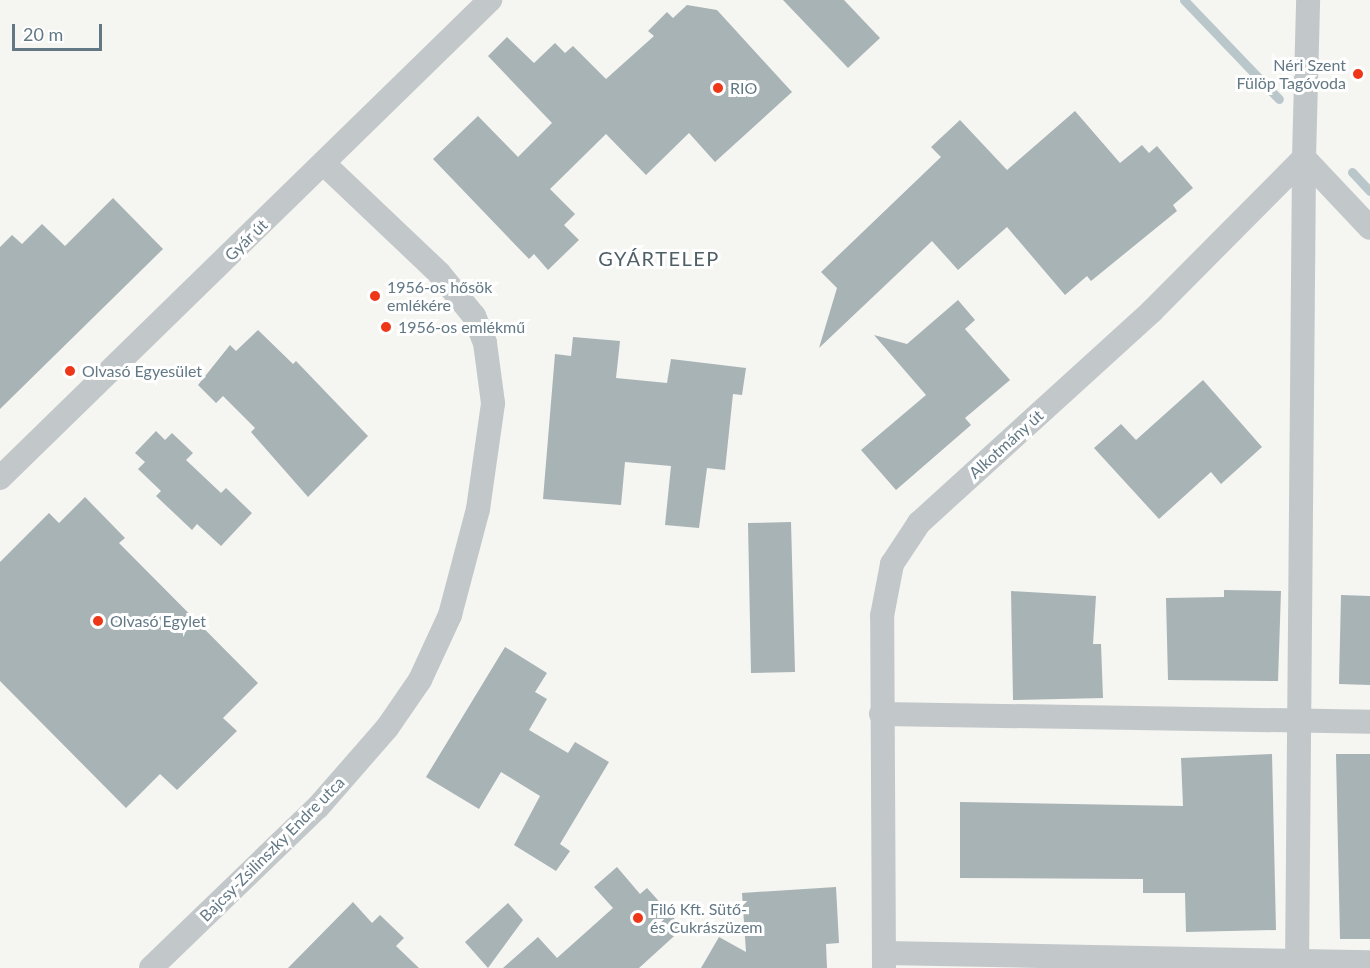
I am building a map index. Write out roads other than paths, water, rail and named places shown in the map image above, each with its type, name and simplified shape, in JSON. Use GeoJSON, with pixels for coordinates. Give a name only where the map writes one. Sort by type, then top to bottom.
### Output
{"type":"FeatureCollection","features":[{"type":"Feature","properties":{"kind":"street","name":"Gyár út"},"geometry":{"type":"LineString","coordinates":[[0,478],[324,165],[490,0]]}},
{"type":"Feature","properties":{"kind":"street"},"geometry":{"type":"LineString","coordinates":[[1298,965],[1304,158],[1308,0]]}},
{"type":"Feature","properties":{"kind":"street"},"geometry":{"type":"LineString","coordinates":[[1304,158],[1370,228]]}},
{"type":"Feature","properties":{"kind":"street","name":"Alkotmány út"},"geometry":{"type":"LineString","coordinates":[[884,960],[881,714],[884,590],[892,564],[914,529],[1152,311],[1304,158]]}},
{"type":"Feature","properties":{"kind":"street","name":"Bajcsy-Zsilinszky Endre utca"},"geometry":{"type":"LineString","coordinates":[[151,968],[318,807],[387,728],[420,680],[450,615],[478,509],[493,403],[485,344],[474,316],[439,273],[324,165]]}},
{"type":"Feature","properties":{"kind":"street"},"geometry":{"type":"LineString","coordinates":[[881,714],[1300,723],[1370,722]]}},
{"type":"Feature","properties":{"kind":"street"},"geometry":{"type":"LineString","coordinates":[[884,960],[1298,965],[1370,962]]}},
{"type":"Feature","properties":{"kind":"waterway"},"geometry":{"type":"LineString","coordinates":[[1184,0],[1279,99]]}},
{"type":"Feature","properties":{"kind":"waterway"},"geometry":{"type":"LineString","coordinates":[[1352,172],[1370,191]]}},
{"type":"Feature","properties":{"kind":"place","name":"Néri Szent Fülöp Tagóvoda"},"geometry":{"type":"Point","coordinates":[1358,74]}},
{"type":"Feature","properties":{"kind":"place","name":"RIO"},"geometry":{"type":"Point","coordinates":[718,88]}},
{"type":"Feature","properties":{"kind":"place","name":"1956-os hősök emlékére"},"geometry":{"type":"Point","coordinates":[375,296]}},
{"type":"Feature","properties":{"kind":"place","name":"1956-os emlékmű"},"geometry":{"type":"Point","coordinates":[386,327]}},
{"type":"Feature","properties":{"kind":"place","name":"Olvasó Egyesület"},"geometry":{"type":"Point","coordinates":[70,371]}},
{"type":"Feature","properties":{"kind":"place","name":"Olvasó Egylet"},"geometry":{"type":"Point","coordinates":[98,621]}},
{"type":"Feature","properties":{"kind":"place","name":"Filó Kft. Sütő- és Cukrászüzem"},"geometry":{"type":"Point","coordinates":[638,918]}},
{"type":"Feature","properties":{"kind":"district","name":"GYÁRTELEP"},"geometry":{"type":"Point","coordinates":[659,258]}}]}
